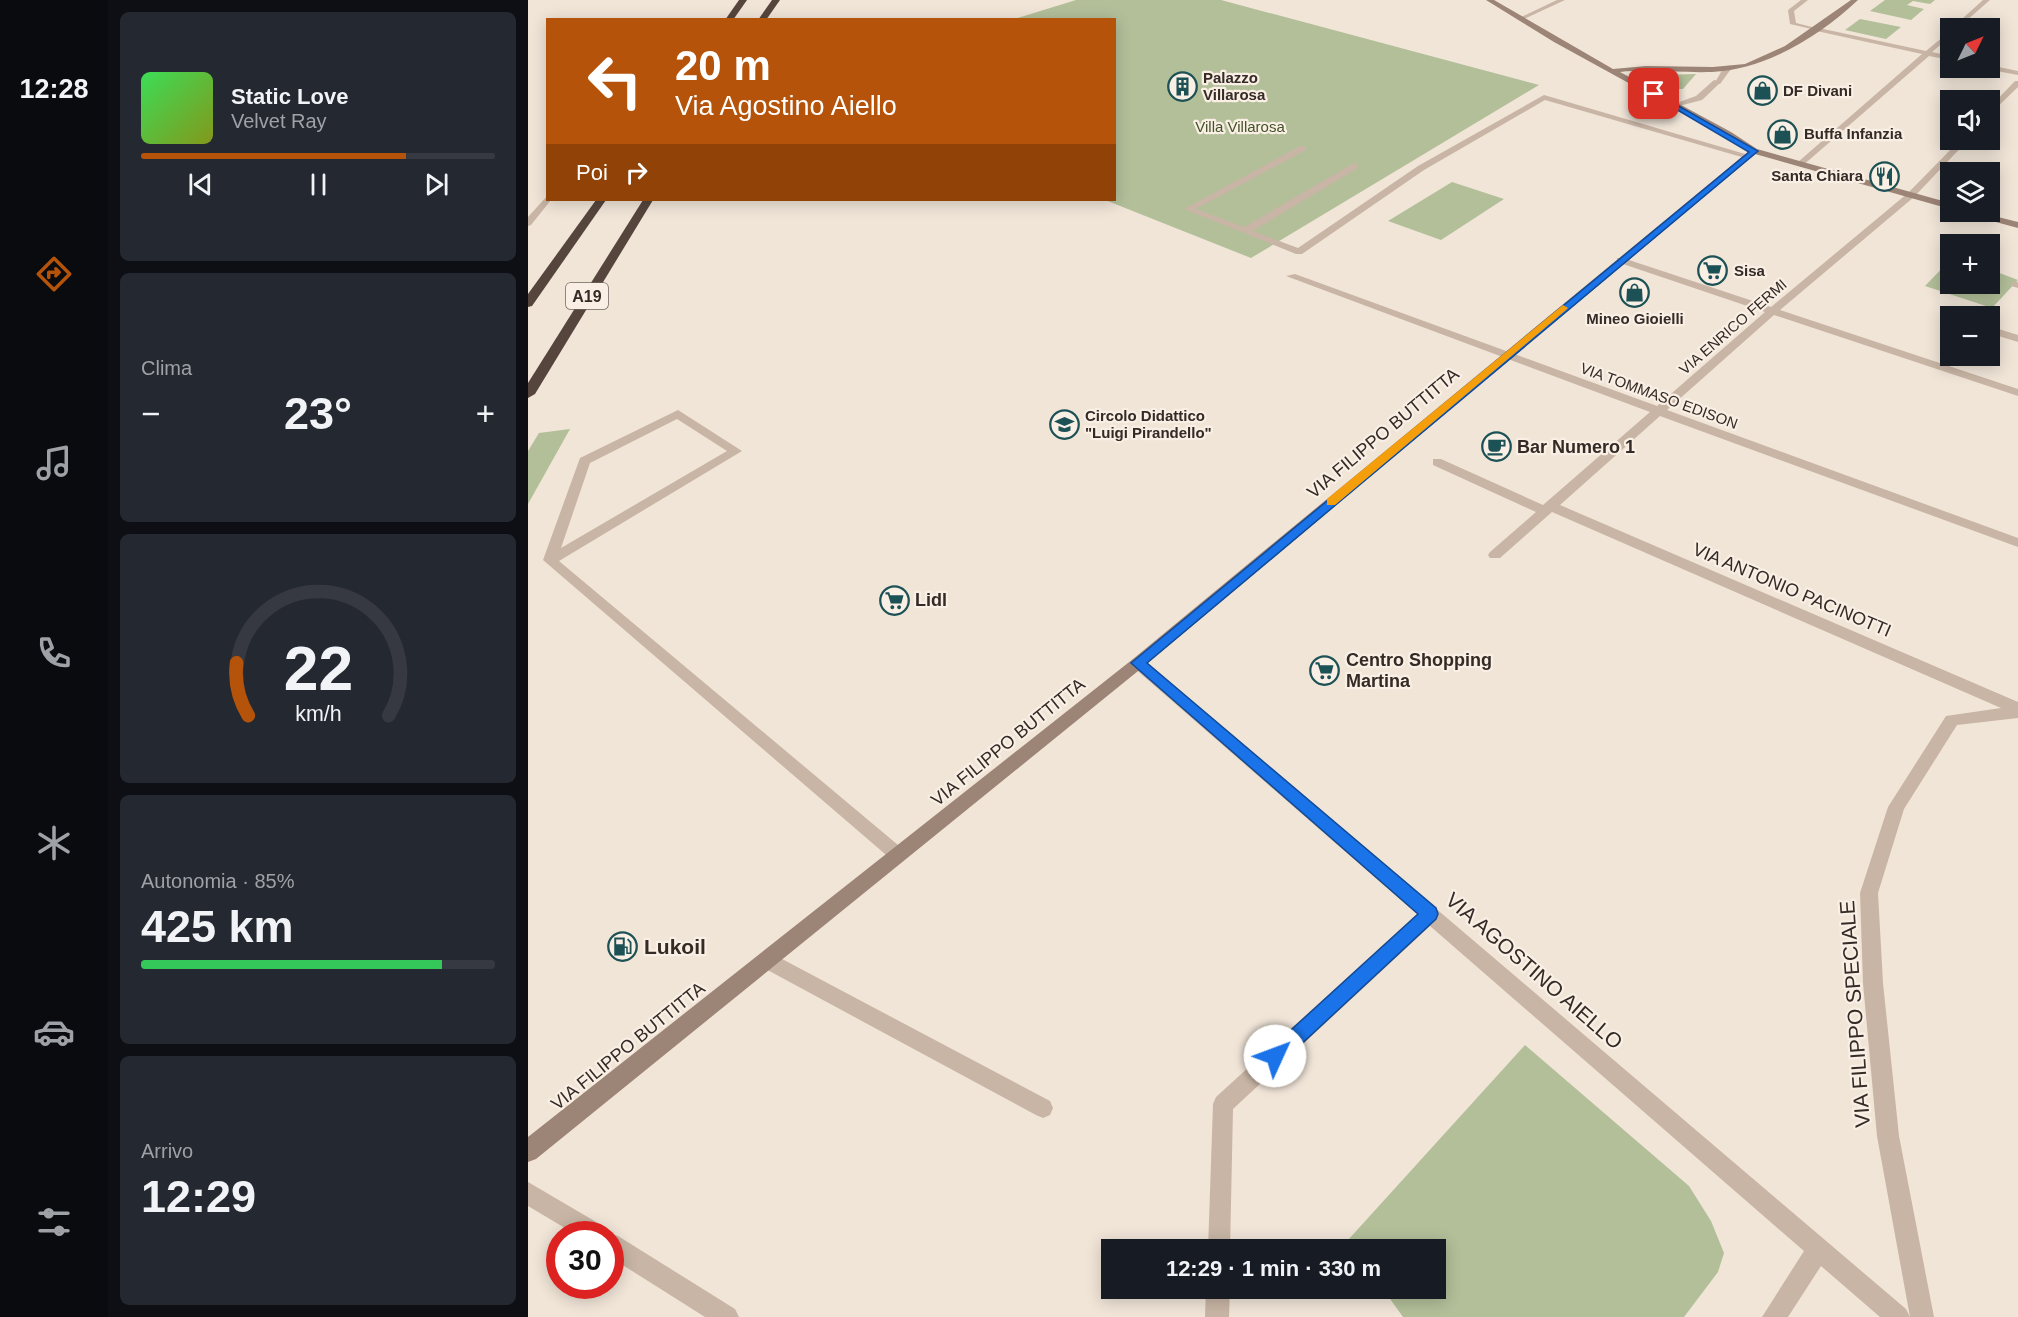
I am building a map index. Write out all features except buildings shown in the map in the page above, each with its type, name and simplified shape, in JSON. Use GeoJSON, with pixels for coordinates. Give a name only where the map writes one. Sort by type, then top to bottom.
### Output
{"type":"FeatureCollection","features":[{"type":"Feature","properties":{"kind":"highway"},"geometry":{"type":"LineString","coordinates":[[730,18],[743,0]]}},
{"type":"Feature","properties":{"kind":"highway"},"geometry":{"type":"LineString","coordinates":[[763,18],[776,0]]}},
{"type":"Feature","properties":{"kind":"highway","name":"A19"},"geometry":{"type":"LineString","coordinates":[[528,303],[600,201]]}},
{"type":"Feature","properties":{"kind":"highway","name":"A19"},"geometry":{"type":"LineString","coordinates":[[528,394],[647,201]]}},
{"type":"Feature","properties":{"kind":"main road"},"geometry":{"type":"LineString","coordinates":[[1489,0],[1675,105],[1751,154],[1801,164],[1940,203]]}},
{"type":"Feature","properties":{"kind":"main road"},"geometry":{"type":"LineString","coordinates":[[1613,71],[1640,68],[1726,69],[1764,59],[1814,29],[1855,0]]}},
{"type":"Feature","properties":{"kind":"main road","name":"VIA FILIPPO BUTTITTA"},"geometry":{"type":"LineString","coordinates":[[528,1151],[1138,663],[1620,260],[1751,154]]}},
{"type":"Feature","properties":{"kind":"main road"},"geometry":{"type":"LineString","coordinates":[[2000,220],[2018,225]]}},
{"type":"Feature","properties":{"kind":"street"},"geometry":{"type":"LineString","coordinates":[[1520,19],[1562,0]]}},
{"type":"Feature","properties":{"kind":"street"},"geometry":{"type":"LineString","coordinates":[[1805,0],[1791,10],[1792,24],[1940,56]]}},
{"type":"Feature","properties":{"kind":"street"},"geometry":{"type":"LineString","coordinates":[[1966,18],[1987,0]]}},
{"type":"Feature","properties":{"kind":"street"},"geometry":{"type":"LineString","coordinates":[[1801,164],[1940,42]]}},
{"type":"Feature","properties":{"kind":"street"},"geometry":{"type":"LineString","coordinates":[[1675,105],[1699,98],[1717,82],[1726,69]]}},
{"type":"Feature","properties":{"kind":"street"},"geometry":{"type":"LineString","coordinates":[[2000,69],[2018,73]]}},
{"type":"Feature","properties":{"kind":"street"},"geometry":{"type":"LineString","coordinates":[[2000,102],[2018,83]]}},
{"type":"Feature","properties":{"kind":"street"},"geometry":{"type":"LineString","coordinates":[[1303,148],[1189,209],[1299,252],[1421,168],[1544,97],[1751,154]]}},
{"type":"Feature","properties":{"kind":"street","name":"VIA ENRICO FERMI"},"geometry":{"type":"LineString","coordinates":[[1495,555],[1772,311],[1911,195],[1954,150]]}},
{"type":"Feature","properties":{"kind":"street"},"geometry":{"type":"LineString","coordinates":[[1245,231],[1355,166]]}},
{"type":"Feature","properties":{"kind":"street"},"geometry":{"type":"LineString","coordinates":[[528,223],[546,200]]}},
{"type":"Feature","properties":{"kind":"street"},"geometry":{"type":"LineString","coordinates":[[1620,260],[2018,393]]}},
{"type":"Feature","properties":{"kind":"street","name":"VIA TOMMASO EDISON"},"geometry":{"type":"LineString","coordinates":[[1291,276],[2018,543]]}},
{"type":"Feature","properties":{"kind":"street"},"geometry":{"type":"LineString","coordinates":[[2000,333],[2018,339]]}},
{"type":"Feature","properties":{"kind":"street"},"geometry":{"type":"LineString","coordinates":[[678,414],[736,451],[602,530],[550,560],[584,462],[678,414]]}},
{"type":"Feature","properties":{"kind":"street","name":"VIA ANTONIO PACINOTTI"},"geometry":{"type":"LineString","coordinates":[[1437,462],[2018,710]]}},
{"type":"Feature","properties":{"kind":"street"},"geometry":{"type":"LineString","coordinates":[[550,560],[898,855]]}},
{"type":"Feature","properties":{"kind":"street","name":"VIA AGOSTINO AIELLO"},"geometry":{"type":"LineString","coordinates":[[1138,663],[1898,1317]]}},
{"type":"Feature","properties":{"kind":"street","name":"VIA FILIPPO SPECIALE"},"geometry":{"type":"LineString","coordinates":[[1922,1317],[1888,1136],[1873,984],[1869,893],[1896,807],[1952,720],[2018,710]]}},
{"type":"Feature","properties":{"kind":"street"},"geometry":{"type":"LineString","coordinates":[[1219,1239],[1223,1104],[1430,914]]}},
{"type":"Feature","properties":{"kind":"street"},"geometry":{"type":"LineString","coordinates":[[767,960],[1043,1108]]}},
{"type":"Feature","properties":{"kind":"street"},"geometry":{"type":"LineString","coordinates":[[528,1193],[574,1221]]}},
{"type":"Feature","properties":{"kind":"street"},"geometry":{"type":"LineString","coordinates":[[1774,1317],[1819,1249]]}},
{"type":"Feature","properties":{"kind":"street"},"geometry":{"type":"LineString","coordinates":[[624,1253],[727,1317]]}},
{"type":"Feature","properties":{"kind":"street"},"geometry":{"type":"LineString","coordinates":[[1217,1317],[1218,1299]]}},
{"type":"Feature","properties":{"kind":"green space","name":"Villa Villarosa"},"geometry":{"type":"Polygon","coordinates":[[[1076,0],[1221,0],[1539,85],[1251,258],[1108,201],[1116,201],[1116,18],[1018,18],[1076,0]]]}},
{"type":"Feature","properties":{"kind":"green space"},"geometry":{"type":"Polygon","coordinates":[[[1885,0],[1935,0],[1930,4],[1913,1],[1907,5],[1924,9],[1911,20],[1870,11],[1885,0]]]}},
{"type":"Feature","properties":{"kind":"green space"},"geometry":{"type":"Polygon","coordinates":[[[1860,19],[1901,27],[1886,39],[1845,30],[1860,19]]]}},
{"type":"Feature","properties":{"kind":"green space"},"geometry":{"type":"Polygon","coordinates":[[[1696,74],[1683,89],[1666,89],[1649,81],[1661,75],[1696,74]]]}},
{"type":"Feature","properties":{"kind":"green space"},"geometry":{"type":"Polygon","coordinates":[[[1452,182],[1504,199],[1441,240],[1388,221],[1452,182]]]}},
{"type":"Feature","properties":{"kind":"green space"},"geometry":{"type":"Polygon","coordinates":[[[1940,270],[1940,291],[1925,286],[1940,270]]]}},
{"type":"Feature","properties":{"kind":"green space"},"geometry":{"type":"Polygon","coordinates":[[[2000,273],[2018,280],[1994,306],[1986,306],[1949,294],[2000,294],[2000,273]]]}},
{"type":"Feature","properties":{"kind":"green space"},"geometry":{"type":"Polygon","coordinates":[[[570,429],[528,504],[528,451],[539,433],[570,429]]]}},
{"type":"Feature","properties":{"kind":"green space"},"geometry":{"type":"Polygon","coordinates":[[[1525,1045],[1689,1186],[1711,1221],[1724,1253],[1718,1272],[1684,1317],[1403,1317],[1390,1299],[1446,1299],[1446,1239],[1349,1239],[1525,1045]]]}},
{"type":"Feature","properties":{"kind":"slow traffic"},"geometry":{"type":"LineString","coordinates":[[1331,502],[1563,308]]}},
{"type":"Feature","properties":{"kind":"place","name":"Palazzo Villarosa"},"geometry":{"type":"Point","coordinates":[1182,87]}},
{"type":"Feature","properties":{"kind":"place","name":"DF Divani"},"geometry":{"type":"Point","coordinates":[1762,91]}},
{"type":"Feature","properties":{"kind":"place","name":"Buffa Infanzia"},"geometry":{"type":"Point","coordinates":[1783,134]}},
{"type":"Feature","properties":{"kind":"place","name":"Santa Chiara"},"geometry":{"type":"Point","coordinates":[1884,176]}},
{"type":"Feature","properties":{"kind":"place","name":"Sisa"},"geometry":{"type":"Point","coordinates":[1713,271]}},
{"type":"Feature","properties":{"kind":"place","name":"Mineo Gioielli"},"geometry":{"type":"Point","coordinates":[1635,292]}},
{"type":"Feature","properties":{"kind":"place","name":"Circolo Didattico \"Luigi Pirandello\""},"geometry":{"type":"Point","coordinates":[1064,425]}},
{"type":"Feature","properties":{"kind":"place","name":"Bar Numero 1"},"geometry":{"type":"Point","coordinates":[1496,447]}},
{"type":"Feature","properties":{"kind":"place","name":"Lidl"},"geometry":{"type":"Point","coordinates":[894,600]}},
{"type":"Feature","properties":{"kind":"place","name":"Centro Shopping Martina"},"geometry":{"type":"Point","coordinates":[1325,670]}},
{"type":"Feature","properties":{"kind":"place","name":"Lukoil"},"geometry":{"type":"Point","coordinates":[623,947]}},
{"type":"Feature","properties":{"kind":"route"},"geometry":{"type":"LineString","coordinates":[[1275,1056],[1430,914],[1138,663],[1616,263],[1754,151],[1654,94]]}}]}
